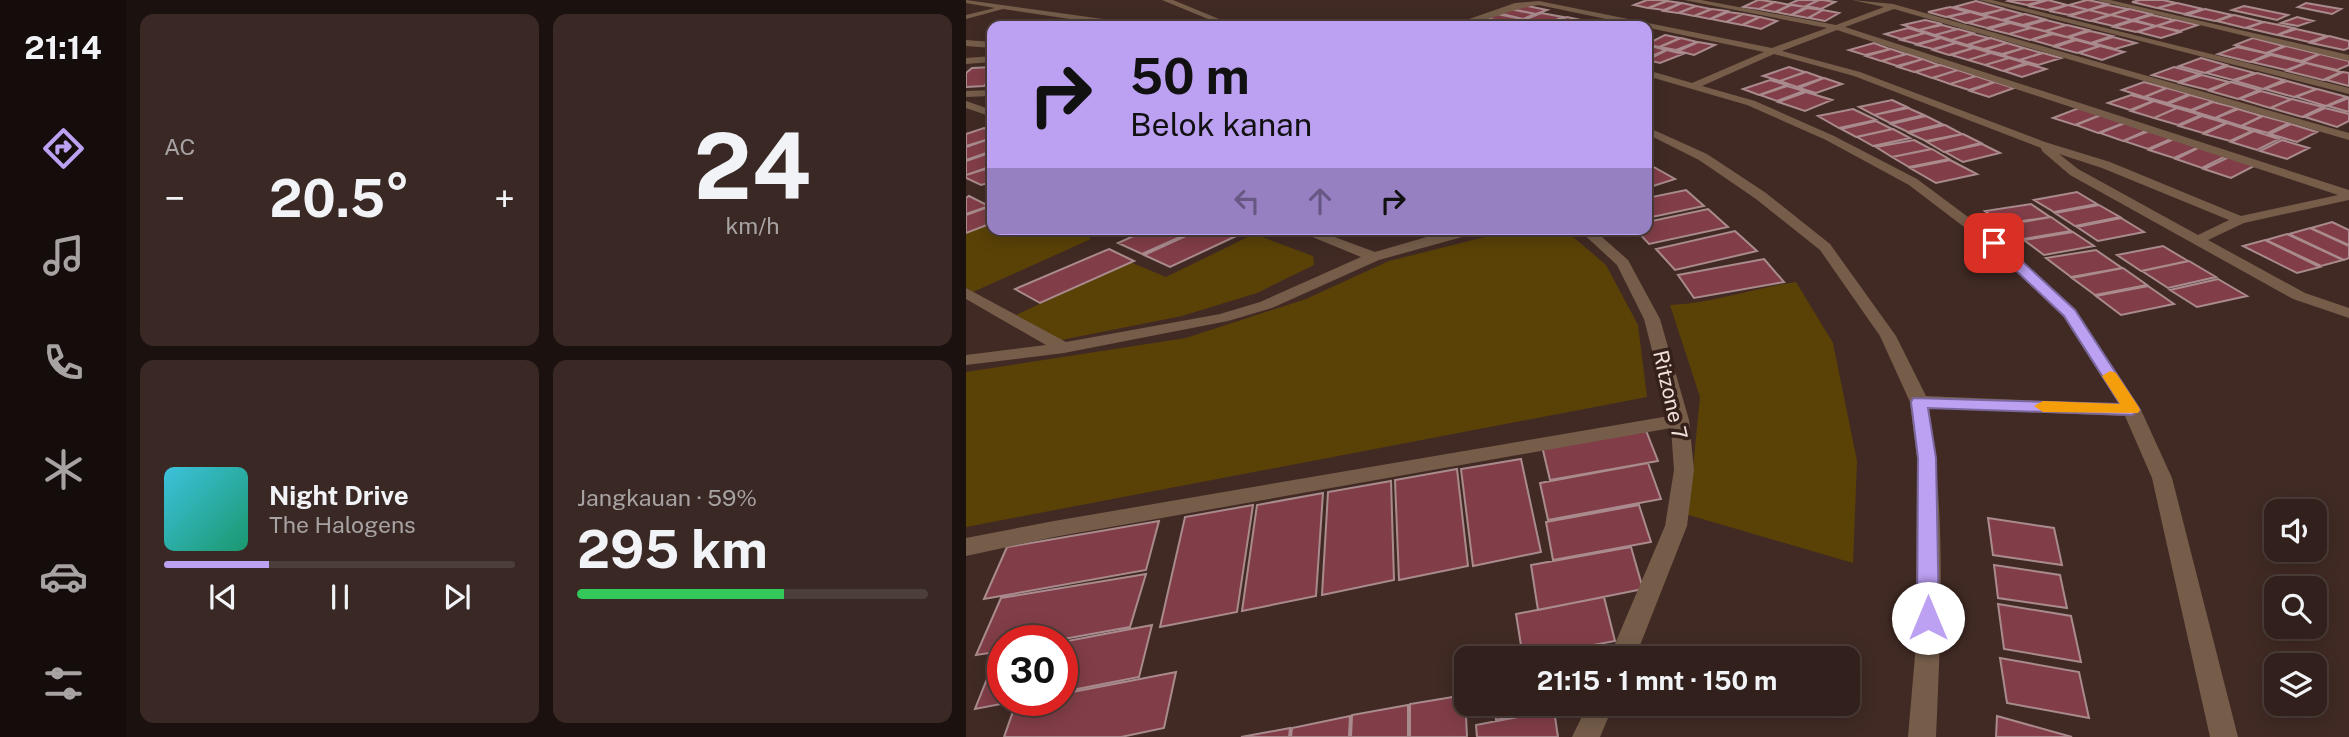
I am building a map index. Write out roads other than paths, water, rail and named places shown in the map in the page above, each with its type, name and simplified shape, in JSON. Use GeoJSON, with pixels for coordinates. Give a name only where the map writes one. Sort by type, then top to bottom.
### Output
{"type":"FeatureCollection","features":[{"type":"Feature","properties":{"kind":"street"},"geometry":{"type":"LineString","coordinates":[[966,17],[1036,0]]}},
{"type":"Feature","properties":{"kind":"street"},"geometry":{"type":"LineString","coordinates":[[1166,0],[1219,21]]}},
{"type":"Feature","properties":{"kind":"street"},"geometry":{"type":"LineString","coordinates":[[1688,0],[1836,27],[2349,195]]}},
{"type":"Feature","properties":{"kind":"street"},"geometry":{"type":"LineString","coordinates":[[1856,0],[1893,6],[2349,137]]}},
{"type":"Feature","properties":{"kind":"street"},"geometry":{"type":"LineString","coordinates":[[1696,85],[1773,51],[1911,0]]}},
{"type":"Feature","properties":{"kind":"street"},"geometry":{"type":"LineString","coordinates":[[1983,0],[2349,91]]}},
{"type":"Feature","properties":{"kind":"street"},"geometry":{"type":"LineString","coordinates":[[2100,0],[2349,58]]}},
{"type":"Feature","properties":{"kind":"street"},"geometry":{"type":"LineString","coordinates":[[966,1],[1100,21]]}},
{"type":"Feature","properties":{"kind":"street"},"geometry":{"type":"LineString","coordinates":[[1468,21],[1518,5],[1539,4],[1624,21]]}},
{"type":"Feature","properties":{"kind":"street"},"geometry":{"type":"LineString","coordinates":[[1652,27],[1773,51],[1857,74],[2041,144],[2106,165],[2241,220]]}},
{"type":"Feature","properties":{"kind":"street"},"geometry":{"type":"LineString","coordinates":[[966,43],[987,45]]}},
{"type":"Feature","properties":{"kind":"street"},"geometry":{"type":"LineString","coordinates":[[966,61],[987,59]]}},
{"type":"Feature","properties":{"kind":"street"},"geometry":{"type":"LineString","coordinates":[[1652,74],[1751,103],[1830,138],[1913,182],[1994,243],[2070,313],[2132,410],[2162,478],[2224,737]]}},
{"type":"Feature","properties":{"kind":"street"},"geometry":{"type":"LineString","coordinates":[[966,94],[987,93]]}},
{"type":"Feature","properties":{"kind":"street"},"geometry":{"type":"LineString","coordinates":[[966,104],[987,112]]}},
{"type":"Feature","properties":{"kind":"street"},"geometry":{"type":"LineString","coordinates":[[1652,132],[1703,157],[1761,196],[1825,247],[1888,336],[1919,402],[1927,458],[1928,644],[1922,737]]}},
{"type":"Feature","properties":{"kind":"street"},"geometry":{"type":"LineString","coordinates":[[2041,144],[2074,172],[2299,296],[2349,313]]}},
{"type":"Feature","properties":{"kind":"street"},"geometry":{"type":"LineString","coordinates":[[2198,240],[2241,220],[2349,195]]}},
{"type":"Feature","properties":{"kind":"street"},"geometry":{"type":"LineString","coordinates":[[1316,235],[1374,257]]}},
{"type":"Feature","properties":{"kind":"street"},"geometry":{"type":"LineString","coordinates":[[966,360],[1064,348],[1244,312],[1307,289],[1374,257],[1446,235]]}},
{"type":"Feature","properties":{"kind":"street","name":"Ritzone 7"},"geometry":{"type":"LineString","coordinates":[[1592,235],[1623,263],[1652,319],[1680,420],[1684,470],[1676,526],[1627,646]]}},
{"type":"Feature","properties":{"kind":"street"},"geometry":{"type":"LineString","coordinates":[[966,293],[1064,348]]}},
{"type":"Feature","properties":{"kind":"street"},"geometry":{"type":"LineString","coordinates":[[966,347],[984,359]]}},
{"type":"Feature","properties":{"kind":"street"},"geometry":{"type":"LineString","coordinates":[[1919,402],[2132,410]]}},
{"type":"Feature","properties":{"kind":"street"},"geometry":{"type":"LineString","coordinates":[[966,547],[1054,529],[1680,420]]}},
{"type":"Feature","properties":{"kind":"street"},"geometry":{"type":"LineString","coordinates":[[1586,737],[1596,716]]}}]}
